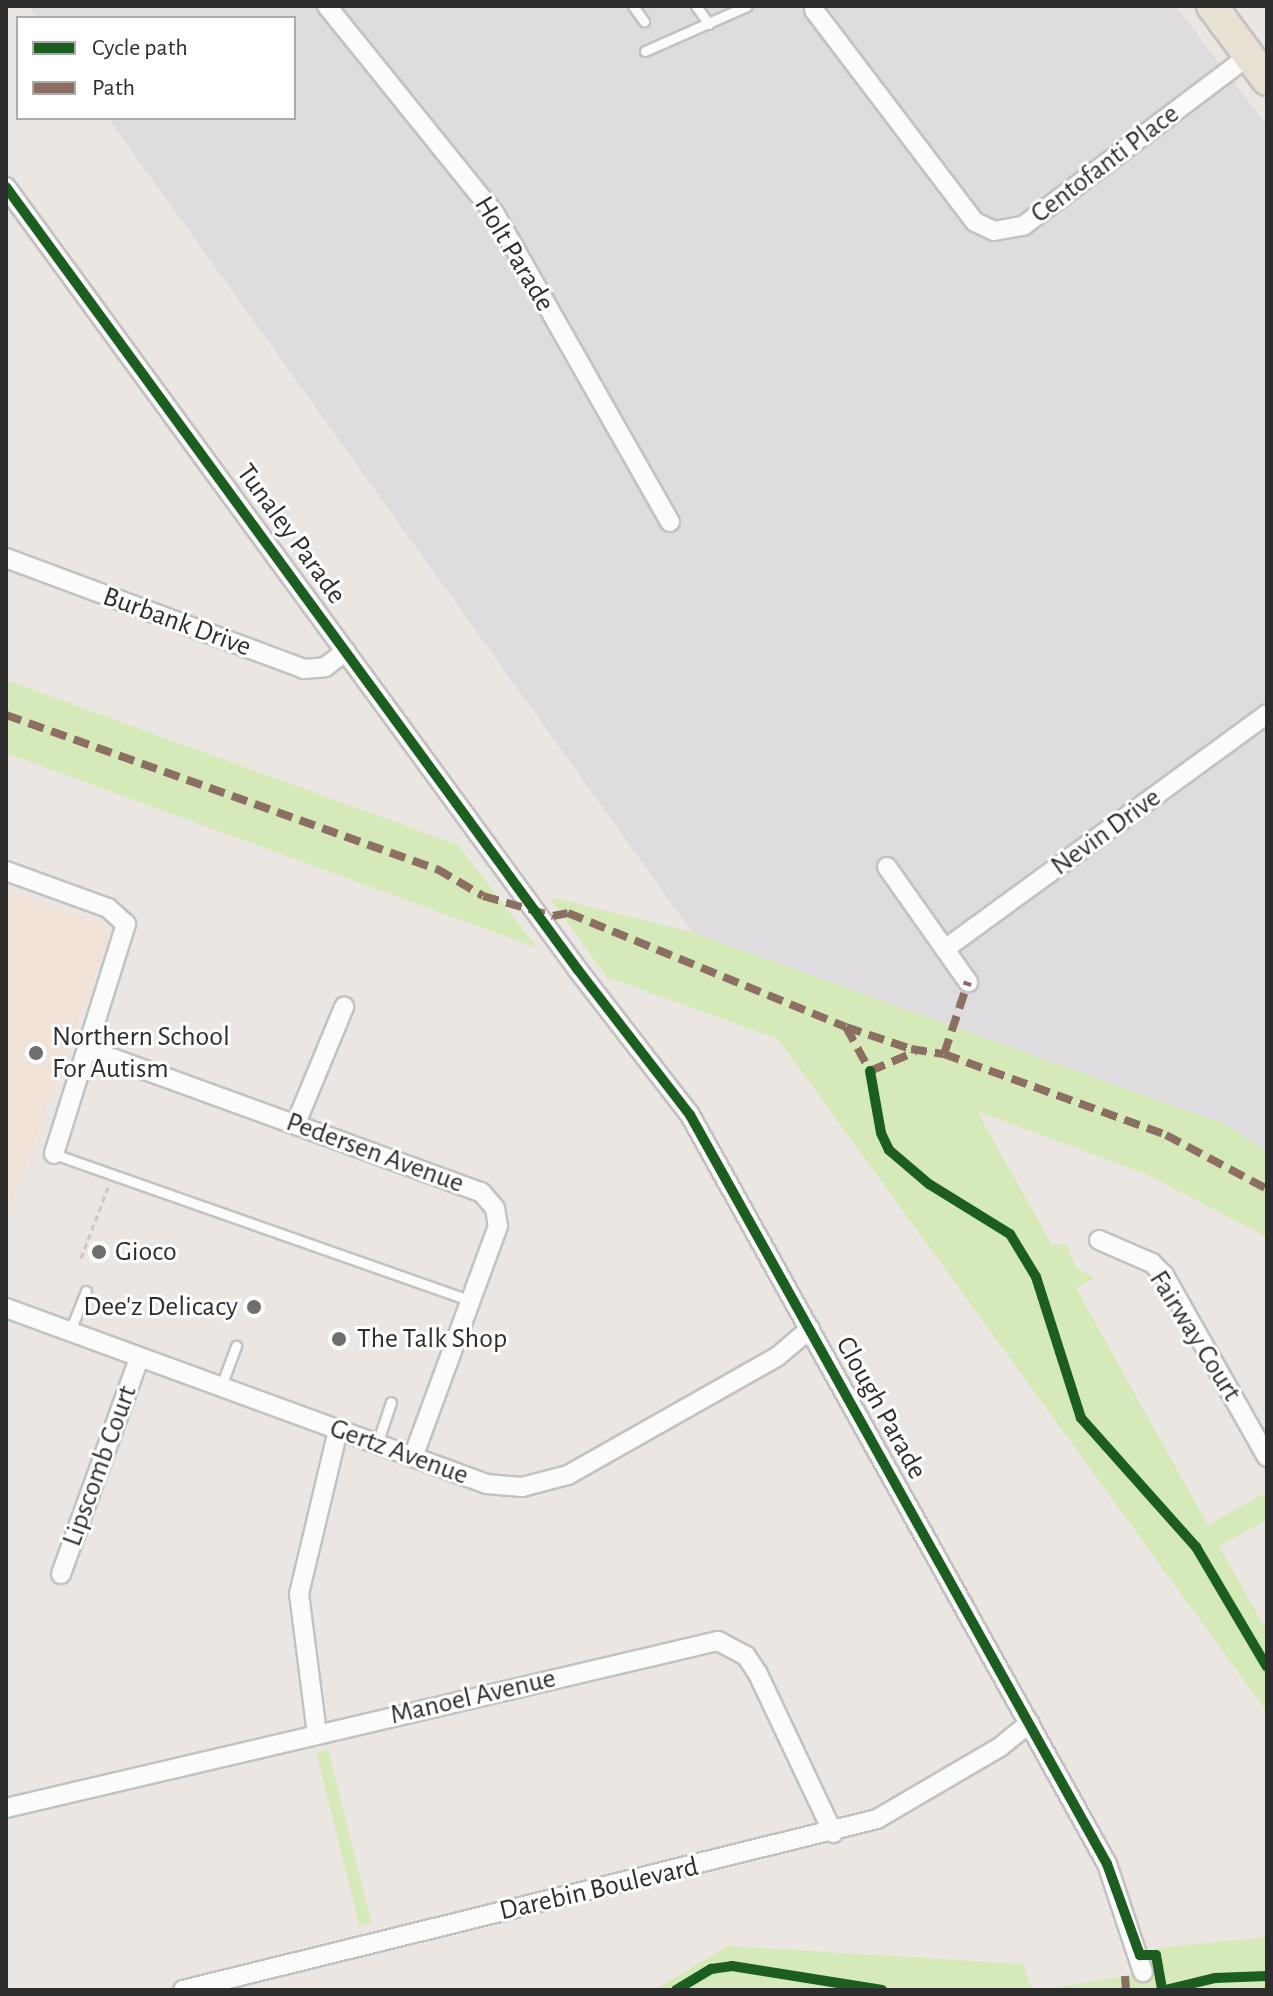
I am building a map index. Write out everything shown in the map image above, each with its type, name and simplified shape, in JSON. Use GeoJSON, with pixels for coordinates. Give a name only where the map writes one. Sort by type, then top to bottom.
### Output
{"type":"FeatureCollection","features":[{"type":"Feature","properties":{"kind":"main road"},"geometry":{"type":"LineString","coordinates":[[1212,6],[1258,68]]}},
{"type":"Feature","properties":{"kind":"street","name":"Holt Parade"},"geometry":{"type":"LineString","coordinates":[[327,6],[495,214],[670,522]]}},
{"type":"Feature","properties":{"kind":"street","name":"Centofanti Place"},"geometry":{"type":"LineString","coordinates":[[814,10],[975,222],[994,231],[1023,226],[1258,68]]}},
{"type":"Feature","properties":{"kind":"street","name":"Tunaley Parade"},"geometry":{"type":"LineString","coordinates":[[6,187],[535,910]]}},
{"type":"Feature","properties":{"kind":"street","name":"Burbank Drive"},"geometry":{"type":"LineString","coordinates":[[6,558],[304,669],[325,667],[346,651]]}},
{"type":"Feature","properties":{"kind":"street","name":"Nevin Drive"},"geometry":{"type":"LineString","coordinates":[[945,949],[1267,714]]}},
{"type":"Feature","properties":{"kind":"street"},"geometry":{"type":"LineString","coordinates":[[887,867],[968,982]]}},
{"type":"Feature","properties":{"kind":"street"},"geometry":{"type":"LineString","coordinates":[[6,871],[108,908],[126,924],[90,1050],[54,1154]]}},
{"type":"Feature","properties":{"kind":"street","name":"Clough Parade"},"geometry":{"type":"LineString","coordinates":[[535,910],[690,1115],[1107,1864],[1143,1972]]}},
{"type":"Feature","properties":{"kind":"street"},"geometry":{"type":"LineString","coordinates":[[296,1123],[344,1007]]}},
{"type":"Feature","properties":{"kind":"street","name":"Pedersen Avenue"},"geometry":{"type":"LineString","coordinates":[[90,1050],[481,1192],[495,1208],[498,1226],[413,1457]]}},
{"type":"Feature","properties":{"kind":"street","name":"Fairway Court"},"geometry":{"type":"LineString","coordinates":[[1099,1240],[1152,1263],[1164,1275],[1267,1457]]}},
{"type":"Feature","properties":{"kind":"street","name":"Gertz Avenue"},"geometry":{"type":"LineString","coordinates":[[6,1308],[487,1484],[546,1484],[814,1336]]}},
{"type":"Feature","properties":{"kind":"street","name":"Lipscomb Court"},"geometry":{"type":"LineString","coordinates":[[61,1574],[139,1358]]}},
{"type":"Feature","properties":{"kind":"street"},"geometry":{"type":"LineString","coordinates":[[317,1734],[299,1594],[338,1430]]}},
{"type":"Feature","properties":{"kind":"street","name":"Manoel Avenue"},"geometry":{"type":"LineString","coordinates":[[6,1808],[718,1641],[746,1656],[758,1674],[833,1833]]}},
{"type":"Feature","properties":{"kind":"street","name":"Darebin Boulevard"},"geometry":{"type":"LineString","coordinates":[[183,1990],[833,1833],[877,1819],[1033,1729]]}},
{"type":"Feature","properties":{"kind":"lane"},"geometry":{"type":"LineString","coordinates":[[633,6],[644,21]]}},
{"type":"Feature","properties":{"kind":"lane"},"geometry":{"type":"LineString","coordinates":[[696,6],[709,24]]}},
{"type":"Feature","properties":{"kind":"lane"},"geometry":{"type":"LineString","coordinates":[[645,51],[747,6]]}},
{"type":"Feature","properties":{"kind":"lane"},"geometry":{"type":"LineString","coordinates":[[54,1154],[111,1177],[471,1301]]}},
{"type":"Feature","properties":{"kind":"lane"},"geometry":{"type":"LineString","coordinates":[[70,1331],[86,1291]]}},
{"type":"Feature","properties":{"kind":"lane"},"geometry":{"type":"LineString","coordinates":[[221,1386],[236,1346]]}},
{"type":"Feature","properties":{"kind":"lane"},"geometry":{"type":"LineString","coordinates":[[377,1444],[391,1402]]}},
{"type":"Feature","properties":{"kind":"path"},"geometry":{"type":"LineString","coordinates":[[81,1258],[111,1177]]}},
{"type":"Feature","properties":{"kind":"shaded area"},"geometry":{"type":"Polygon","coordinates":[[[28,6],[1176,6],[1267,126],[1267,1151],[1226,1125],[692,932],[109,120],[296,120],[296,16],[36,16],[28,6]]]}},
{"type":"Feature","properties":{"kind":"shaded area","name":"Northern School For Autism"},"geometry":{"type":"Polygon","coordinates":[[[6,889],[103,925],[109,937],[6,1218],[6,889]]]}},
{"type":"Feature","properties":{"kind":"green space"},"geometry":{"type":"Polygon","coordinates":[[[6,680],[458,845],[537,948],[6,753],[6,680]]]}},
{"type":"Feature","properties":{"kind":"green space"},"geometry":{"type":"Polygon","coordinates":[[[549,897],[692,932],[1227,1125],[1267,1151],[1267,1237],[1146,1174],[977,1111],[1052,1245],[1066,1244],[1076,1267],[1094,1278],[1076,1288],[1208,1525],[1263,1494],[1267,1500],[1267,1520],[1219,1546],[1267,1631],[1267,1712],[778,1039],[607,977],[549,897]]]}},
{"type":"Feature","properties":{"kind":"green space"},"geometry":{"type":"Polygon","coordinates":[[[328,1750],[371,1923],[359,1926],[316,1753],[328,1750]]]}},
{"type":"Feature","properties":{"kind":"green space"},"geometry":{"type":"Polygon","coordinates":[[[1267,1937],[1267,1990],[1044,1990],[1129,1975],[1157,1948],[1267,1937]]]}},
{"type":"Feature","properties":{"kind":"green space"},"geometry":{"type":"Polygon","coordinates":[[[728,1946],[1023,1964],[1032,1990],[654,1990],[728,1946]]]}},
{"type":"Feature","properties":{"kind":"marked path"},"geometry":{"type":"LineString","coordinates":[[6,715],[437,869],[483,896],[553,916],[568,913],[846,1027],[911,1049],[944,1054],[1166,1135],[1267,1189]]}},
{"type":"Feature","properties":{"kind":"marked path"},"geometry":{"type":"LineString","coordinates":[[944,1054],[968,982]]}},
{"type":"Feature","properties":{"kind":"marked path"},"geometry":{"type":"LineString","coordinates":[[846,1027],[870,1071],[915,1052]]}},
{"type":"Feature","properties":{"kind":"marked path"},"geometry":{"type":"LineString","coordinates":[[1125,1976],[1126,1990]]}},
{"type":"Feature","properties":{"kind":"cycle path"},"geometry":{"type":"LineString","coordinates":[[6,187],[578,970],[690,1115],[1107,1864],[1140,1955],[1156,1955],[1162,1990]]}},
{"type":"Feature","properties":{"kind":"cycle path"},"geometry":{"type":"LineString","coordinates":[[870,1071],[881,1133],[889,1150],[929,1184],[1010,1234],[1036,1277],[1081,1418],[1196,1547],[1267,1667]]}},
{"type":"Feature","properties":{"kind":"cycle path"},"geometry":{"type":"LineString","coordinates":[[676,1990],[711,1969],[732,1966],[882,1990]]}},
{"type":"Feature","properties":{"kind":"cycle path"},"geometry":{"type":"LineString","coordinates":[[1165,1990],[1215,1978],[1267,1976]]}},
{"type":"Feature","properties":{"kind":"place","name":"Northern School For Autism"},"geometry":{"type":"Point","coordinates":[36,1053]}},
{"type":"Feature","properties":{"kind":"place","name":"Gioco"},"geometry":{"type":"Point","coordinates":[99,1252]}},
{"type":"Feature","properties":{"kind":"place","name":"Dee'z Delicacy"},"geometry":{"type":"Point","coordinates":[254,1307]}},
{"type":"Feature","properties":{"kind":"place","name":"The Talk Shop"},"geometry":{"type":"Point","coordinates":[339,1339]}}]}
